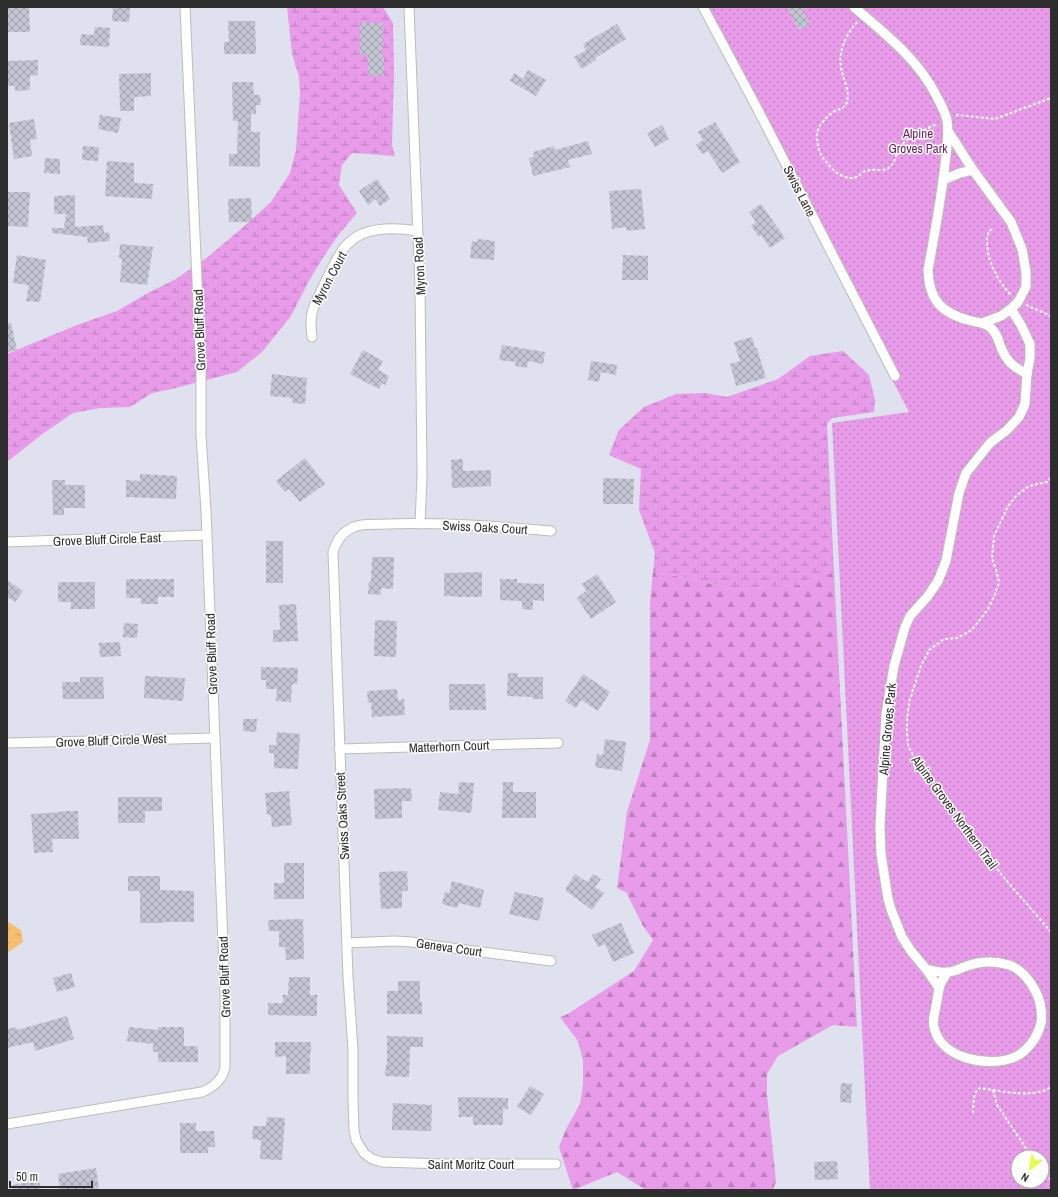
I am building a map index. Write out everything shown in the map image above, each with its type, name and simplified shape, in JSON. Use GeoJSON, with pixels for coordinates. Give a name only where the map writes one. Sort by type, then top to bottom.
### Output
{"type":"FeatureCollection","features":[{"type":"Feature","properties":{"kind":"street","name":"Grove Bluff Road"},"geometry":{"type":"LineString","coordinates":[[7,1124],[202,1092],[216,1084],[226,1068],[225,994],[201,435],[200,372],[185,7]]}},
{"type":"Feature","properties":{"kind":"street","name":"Myron Road"},"geometry":{"type":"LineString","coordinates":[[409,7],[422,373],[422,476],[420,524]]}},
{"type":"Feature","properties":{"kind":"street","name":"Swiss Lane"},"geometry":{"type":"LineString","coordinates":[[703,7],[761,115],[895,376]]}},
{"type":"Feature","properties":{"kind":"street"},"geometry":{"type":"LineString","coordinates":[[854,7],[891,38],[924,74],[941,104],[947,120],[948,131],[942,191],[928,270],[928,283],[931,292],[936,301],[949,313],[971,321],[982,323],[990,327],[996,333],[1004,354],[1010,363],[1027,374]]}},
{"type":"Feature","properties":{"kind":"street"},"geometry":{"type":"LineString","coordinates":[[948,131],[973,170],[1011,222],[1022,249],[1026,272],[1026,287],[1018,302],[1001,316],[982,323]]}},
{"type":"Feature","properties":{"kind":"street"},"geometry":{"type":"LineString","coordinates":[[943,180],[973,170]]}},
{"type":"Feature","properties":{"kind":"street","name":"Myron Court"},"geometry":{"type":"LineString","coordinates":[[312,337],[310,325],[316,301],[331,270],[344,249],[352,240],[361,234],[386,229],[417,231]]}},
{"type":"Feature","properties":{"kind":"street","name":"Alpine Groves Park"},"geometry":{"type":"LineString","coordinates":[[939,988],[911,951],[896,925],[888,899],[881,854],[880,826],[886,714],[894,666],[905,627],[910,616],[928,596],[938,581],[946,561],[959,493],[966,473],[990,443],[1007,430],[1019,417],[1025,404],[1030,344],[1011,309]]}},
{"type":"Feature","properties":{"kind":"street","name":"Swiss Oaks Court"},"geometry":{"type":"LineString","coordinates":[[420,524],[490,526],[551,531]]}},
{"type":"Feature","properties":{"kind":"street","name":"Swiss Oaks Street"},"geometry":{"type":"LineString","coordinates":[[387,1163],[372,1159],[364,1153],[358,1144],[355,1135],[352,1098],[353,1049],[348,977],[339,749],[334,552],[336,543],[341,536],[347,530],[355,526],[420,524]]}},
{"type":"Feature","properties":{"kind":"street","name":"Grove Bluff Circle East"},"geometry":{"type":"LineString","coordinates":[[7,542],[206,535]]}},
{"type":"Feature","properties":{"kind":"street","name":"Grove Bluff Circle West"},"geometry":{"type":"LineString","coordinates":[[7,743],[215,738]]}},
{"type":"Feature","properties":{"kind":"street","name":"Matterhorn Court"},"geometry":{"type":"LineString","coordinates":[[339,749],[558,743]]}},
{"type":"Feature","properties":{"kind":"street","name":"Geneva Court"},"geometry":{"type":"LineString","coordinates":[[347,943],[394,941],[412,942],[551,961]]}},
{"type":"Feature","properties":{"kind":"street"},"geometry":{"type":"LineString","coordinates":[[926,969],[948,972],[978,962],[992,961],[1010,965],[1027,977],[1039,998],[1042,1011],[1042,1022],[1038,1033],[1025,1050],[1016,1056],[1003,1060],[977,1061],[956,1054],[947,1048],[936,1033],[933,1025],[939,988],[942,979],[948,972]]}},
{"type":"Feature","properties":{"kind":"street","name":"Saint Moritz Court"},"geometry":{"type":"LineString","coordinates":[[387,1163],[556,1164]]}},
{"type":"Feature","properties":{"kind":"path"},"geometry":{"type":"LineString","coordinates":[[863,15],[854,25],[842,46],[840,58],[842,71],[847,86],[847,100],[843,108],[827,117],[817,134],[820,154],[833,171],[847,178],[857,177],[864,171],[872,169],[881,170],[889,168],[895,160],[898,150],[904,141],[958,115],[995,119],[1051,98]]}},
{"type":"Feature","properties":{"kind":"path"},"geometry":{"type":"LineString","coordinates":[[992,229],[988,232],[987,236],[988,249],[992,265],[1004,287],[1018,302],[1051,316]]}},
{"type":"Feature","properties":{"kind":"path","name":"Alpine Groves Northern Trail"},"geometry":{"type":"LineString","coordinates":[[1051,478],[1048,482],[1029,486],[1016,496],[1007,508],[994,536],[992,558],[999,583],[988,609],[972,630],[957,638],[944,639],[929,650],[921,666],[910,699],[907,718],[908,746],[916,760],[954,806],[976,843],[1051,932]]}},
{"type":"Feature","properties":{"kind":"path"},"geometry":{"type":"LineString","coordinates":[[973,1113],[974,1096],[976,1091],[980,1088],[1028,1093],[1040,1092],[1051,1087]]}},
{"type":"Feature","properties":{"kind":"path"},"geometry":{"type":"LineString","coordinates":[[993,1090],[997,1105],[1027,1149]]}},
{"type":"Feature","properties":{"kind":"green space"},"geometry":{"type":"Polygon","coordinates":[[[287,7],[383,7],[393,23],[394,74],[392,145],[395,156],[352,153],[342,165],[339,185],[357,213],[339,234],[322,259],[291,316],[262,352],[237,372],[152,393],[130,407],[100,408],[73,413],[41,435],[7,462],[7,354],[77,325],[117,311],[176,279],[209,256],[271,202],[290,173],[296,150],[300,93],[299,77],[292,54],[287,7]]]}},
{"type":"Feature","properties":{"kind":"green space","name":"Alpine Groves Park"},"geometry":{"type":"Polygon","coordinates":[[[699,7],[1051,7],[1051,1190],[870,1190],[832,423],[909,412],[699,7]]]}},
{"type":"Feature","properties":{"kind":"green space"},"geometry":{"type":"Polygon","coordinates":[[[843,351],[869,375],[875,400],[874,412],[832,418],[827,424],[834,572],[799,585],[735,589],[653,571],[655,553],[639,510],[641,469],[609,455],[619,430],[644,407],[676,394],[705,393],[727,397],[778,379],[810,356],[843,351]]]}},
{"type":"Feature","properties":{"kind":"green space"},"geometry":{"type":"Polygon","coordinates":[[[653,571],[735,589],[799,585],[834,572],[857,1027],[833,1025],[778,1056],[767,1074],[767,1095],[776,1181],[773,1190],[646,1190],[617,1172],[573,1190],[559,1147],[566,1129],[580,1104],[583,1085],[583,1061],[578,1041],[560,1017],[566,1015],[634,971],[653,940],[643,926],[627,893],[617,888],[627,812],[650,740],[650,603],[653,571]]]}},
{"type":"Feature","properties":{"kind":"water"},"geometry":{"type":"Polygon","coordinates":[[[8,922],[21,930],[23,942],[7,953],[7,923],[8,922]]]}},
{"type":"Feature","properties":{"kind":"building"},"geometry":{"type":"Polygon","coordinates":[[[7,7],[29,7],[30,32],[7,32],[7,7]]]}},
{"type":"Feature","properties":{"kind":"building"},"geometry":{"type":"Polygon","coordinates":[[[113,7],[130,7],[129,22],[112,21],[113,7]]]}},
{"type":"Feature","properties":{"kind":"building"},"geometry":{"type":"Polygon","coordinates":[[[787,7],[802,7],[810,25],[798,30],[787,7]]]}},
{"type":"Feature","properties":{"kind":"building"},"geometry":{"type":"Polygon","coordinates":[[[228,21],[255,21],[256,54],[224,54],[224,42],[229,42],[228,21]]]}},
{"type":"Feature","properties":{"kind":"building"},"geometry":{"type":"Polygon","coordinates":[[[360,22],[383,23],[382,57],[384,57],[384,76],[368,75],[368,55],[360,55],[360,22]]]}},
{"type":"Feature","properties":{"kind":"building"},"geometry":{"type":"Polygon","coordinates":[[[617,24],[626,39],[595,58],[596,60],[582,69],[574,57],[586,50],[583,44],[617,24]]]}},
{"type":"Feature","properties":{"kind":"building"},"geometry":{"type":"Polygon","coordinates":[[[95,27],[110,28],[109,47],[80,45],[81,34],[94,35],[95,27]]]}},
{"type":"Feature","properties":{"kind":"building"},"geometry":{"type":"Polygon","coordinates":[[[38,60],[38,75],[30,76],[30,90],[15,91],[15,86],[7,86],[7,61],[38,60]]]}},
{"type":"Feature","properties":{"kind":"building"},"geometry":{"type":"Polygon","coordinates":[[[528,70],[546,80],[536,96],[510,81],[514,73],[523,79],[528,70]]]}},
{"type":"Feature","properties":{"kind":"building"},"geometry":{"type":"Polygon","coordinates":[[[151,73],[151,96],[134,97],[134,111],[120,111],[119,74],[151,73]]]}},
{"type":"Feature","properties":{"kind":"building"},"geometry":{"type":"Polygon","coordinates":[[[232,82],[253,82],[254,95],[260,95],[261,105],[256,105],[256,114],[251,114],[251,132],[260,132],[260,167],[229,166],[229,154],[237,154],[238,121],[233,121],[232,82]]]}},
{"type":"Feature","properties":{"kind":"building"},"geometry":{"type":"Polygon","coordinates":[[[100,115],[121,118],[118,133],[98,129],[100,115]]]}},
{"type":"Feature","properties":{"kind":"building"},"geometry":{"type":"Polygon","coordinates":[[[34,119],[37,139],[30,140],[32,156],[14,159],[9,123],[34,119]]]}},
{"type":"Feature","properties":{"kind":"building"},"geometry":{"type":"Polygon","coordinates":[[[715,122],[740,162],[722,173],[708,151],[702,154],[696,145],[703,140],[698,132],[715,122]]]}},
{"type":"Feature","properties":{"kind":"building"},"geometry":{"type":"Polygon","coordinates":[[[662,125],[669,139],[655,147],[647,133],[662,125]]]}},
{"type":"Feature","properties":{"kind":"building"},"geometry":{"type":"Polygon","coordinates":[[[588,141],[592,154],[568,160],[570,167],[533,176],[529,158],[534,157],[533,152],[554,146],[555,150],[588,141]]]}},
{"type":"Feature","properties":{"kind":"building"},"geometry":{"type":"Polygon","coordinates":[[[83,146],[99,147],[98,161],[82,160],[83,146]]]}},
{"type":"Feature","properties":{"kind":"building"},"geometry":{"type":"Polygon","coordinates":[[[45,158],[60,159],[60,174],[44,173],[45,158]]]}},
{"type":"Feature","properties":{"kind":"building"},"geometry":{"type":"Polygon","coordinates":[[[107,161],[134,163],[134,183],[153,184],[152,199],[105,196],[107,161]]]}},
{"type":"Feature","properties":{"kind":"building"},"geometry":{"type":"Polygon","coordinates":[[[377,179],[390,199],[380,206],[376,199],[368,205],[359,191],[377,179]]]}},
{"type":"Feature","properties":{"kind":"building"},"geometry":{"type":"Polygon","coordinates":[[[641,189],[645,229],[627,231],[626,227],[612,229],[609,191],[641,189]]]}},
{"type":"Feature","properties":{"kind":"building"},"geometry":{"type":"Polygon","coordinates":[[[7,192],[30,192],[28,227],[7,226],[7,192]]]}},
{"type":"Feature","properties":{"kind":"building"},"geometry":{"type":"Polygon","coordinates":[[[75,195],[75,227],[103,225],[104,233],[109,232],[110,241],[88,243],[87,237],[52,233],[52,228],[64,228],[66,214],[54,214],[54,196],[75,195]]]}},
{"type":"Feature","properties":{"kind":"building"},"geometry":{"type":"Polygon","coordinates":[[[251,198],[252,222],[229,222],[228,199],[251,198]]]}},
{"type":"Feature","properties":{"kind":"building"},"geometry":{"type":"Polygon","coordinates":[[[761,204],[785,238],[770,248],[761,235],[759,237],[751,226],[756,222],[749,212],[761,204]]]}},
{"type":"Feature","properties":{"kind":"building"},"geometry":{"type":"Polygon","coordinates":[[[478,239],[495,241],[494,260],[470,258],[472,241],[477,242],[478,239]]]}},
{"type":"Feature","properties":{"kind":"building"},"geometry":{"type":"Polygon","coordinates":[[[120,244],[153,247],[147,285],[120,282],[122,259],[119,258],[120,244]]]}},
{"type":"Feature","properties":{"kind":"building"},"geometry":{"type":"Polygon","coordinates":[[[17,255],[46,260],[40,302],[26,301],[29,285],[13,283],[17,255]]]}},
{"type":"Feature","properties":{"kind":"building"},"geometry":{"type":"Polygon","coordinates":[[[623,255],[648,256],[648,280],[622,280],[623,255]]]}},
{"type":"Feature","properties":{"kind":"building"},"geometry":{"type":"Polygon","coordinates":[[[7,323],[11,323],[17,350],[7,352],[7,323]]]}},
{"type":"Feature","properties":{"kind":"building"},"geometry":{"type":"Polygon","coordinates":[[[752,337],[766,378],[736,386],[730,364],[740,361],[734,342],[752,337]]]}},
{"type":"Feature","properties":{"kind":"building"},"geometry":{"type":"Polygon","coordinates":[[[502,345],[545,352],[543,364],[528,361],[527,368],[515,366],[516,362],[499,360],[502,345]]]}},
{"type":"Feature","properties":{"kind":"building"},"geometry":{"type":"Polygon","coordinates":[[[363,350],[383,361],[378,370],[389,376],[385,385],[382,383],[379,389],[350,374],[363,350]]]}},
{"type":"Feature","properties":{"kind":"building"},"geometry":{"type":"Polygon","coordinates":[[[591,361],[617,365],[616,375],[601,372],[599,382],[588,380],[591,361]]]}},
{"type":"Feature","properties":{"kind":"building"},"geometry":{"type":"Polygon","coordinates":[[[272,374],[307,378],[305,404],[292,403],[292,398],[270,396],[272,374]]]}},
{"type":"Feature","properties":{"kind":"building"},"geometry":{"type":"Polygon","coordinates":[[[305,458],[325,484],[300,502],[289,489],[285,492],[276,481],[305,458]]]}},
{"type":"Feature","properties":{"kind":"building"},"geometry":{"type":"Polygon","coordinates":[[[463,459],[463,471],[491,470],[491,486],[452,488],[451,460],[463,459]]]}},
{"type":"Feature","properties":{"kind":"building"},"geometry":{"type":"Polygon","coordinates":[[[140,474],[177,476],[176,499],[126,497],[126,480],[140,481],[140,474]]]}},
{"type":"Feature","properties":{"kind":"building"},"geometry":{"type":"Polygon","coordinates":[[[603,478],[634,479],[633,504],[603,504],[603,478]]]}},
{"type":"Feature","properties":{"kind":"building"},"geometry":{"type":"Polygon","coordinates":[[[52,480],[65,480],[65,485],[85,485],[85,508],[64,508],[64,515],[53,515],[52,480]]]}},
{"type":"Feature","properties":{"kind":"building"},"geometry":{"type":"Polygon","coordinates":[[[266,541],[283,541],[283,583],[266,583],[266,541]]]}},
{"type":"Feature","properties":{"kind":"building"},"geometry":{"type":"Polygon","coordinates":[[[372,557],[394,557],[393,589],[381,588],[381,595],[368,594],[369,582],[371,582],[372,557]]]}},
{"type":"Feature","properties":{"kind":"building"},"geometry":{"type":"Polygon","coordinates":[[[482,572],[482,597],[444,596],[444,573],[482,572]]]}},
{"type":"Feature","properties":{"kind":"building"},"geometry":{"type":"Polygon","coordinates":[[[597,574],[616,602],[591,619],[577,598],[586,591],[582,584],[597,574]]]}},
{"type":"Feature","properties":{"kind":"building"},"geometry":{"type":"Polygon","coordinates":[[[126,579],[174,579],[174,597],[158,597],[158,604],[141,604],[141,598],[126,598],[126,579]]]}},
{"type":"Feature","properties":{"kind":"building"},"geometry":{"type":"Polygon","coordinates":[[[500,579],[517,579],[517,583],[544,584],[544,601],[533,600],[533,610],[522,609],[522,601],[500,600],[500,579]]]}},
{"type":"Feature","properties":{"kind":"building"},"geometry":{"type":"Polygon","coordinates":[[[7,580],[23,591],[15,602],[7,597],[7,580]]]}},
{"type":"Feature","properties":{"kind":"building"},"geometry":{"type":"Polygon","coordinates":[[[58,582],[95,582],[95,609],[71,609],[71,602],[58,602],[58,582]]]}},
{"type":"Feature","properties":{"kind":"building"},"geometry":{"type":"Polygon","coordinates":[[[296,604],[298,641],[273,642],[273,630],[280,630],[279,605],[296,604]]]}},
{"type":"Feature","properties":{"kind":"building"},"geometry":{"type":"Polygon","coordinates":[[[375,620],[397,621],[396,657],[374,656],[375,620]]]}},
{"type":"Feature","properties":{"kind":"building"},"geometry":{"type":"Polygon","coordinates":[[[124,623],[138,624],[137,638],[123,637],[124,623]]]}},
{"type":"Feature","properties":{"kind":"building"},"geometry":{"type":"Polygon","coordinates":[[[120,642],[121,656],[100,657],[99,643],[120,642]]]}},
{"type":"Feature","properties":{"kind":"building"},"geometry":{"type":"Polygon","coordinates":[[[261,667],[298,668],[297,684],[292,684],[291,702],[276,701],[277,689],[266,689],[266,680],[261,680],[261,667]]]}},
{"type":"Feature","properties":{"kind":"building"},"geometry":{"type":"Polygon","coordinates":[[[508,673],[518,673],[517,677],[543,677],[543,699],[507,696],[508,673]]]}},
{"type":"Feature","properties":{"kind":"building"},"geometry":{"type":"Polygon","coordinates":[[[583,674],[610,692],[598,711],[581,700],[576,708],[565,701],[583,674]]]}},
{"type":"Feature","properties":{"kind":"building"},"geometry":{"type":"Polygon","coordinates":[[[145,676],[185,678],[183,701],[144,698],[145,676]]]}},
{"type":"Feature","properties":{"kind":"building"},"geometry":{"type":"Polygon","coordinates":[[[80,677],[103,677],[104,699],[63,699],[62,682],[80,682],[80,677]]]}},
{"type":"Feature","properties":{"kind":"building"},"geometry":{"type":"Polygon","coordinates":[[[449,684],[485,684],[486,710],[449,710],[449,684]]]}},
{"type":"Feature","properties":{"kind":"building"},"geometry":{"type":"Polygon","coordinates":[[[397,689],[398,700],[404,699],[405,715],[372,717],[371,702],[368,703],[367,691],[397,689]]]}},
{"type":"Feature","properties":{"kind":"building"},"geometry":{"type":"Polygon","coordinates":[[[243,719],[257,719],[256,732],[243,731],[243,719]]]}},
{"type":"Feature","properties":{"kind":"building"},"geometry":{"type":"Polygon","coordinates":[[[277,732],[300,734],[298,769],[274,768],[274,753],[269,753],[269,745],[276,745],[277,732]]]}},
{"type":"Feature","properties":{"kind":"building"},"geometry":{"type":"Polygon","coordinates":[[[605,739],[626,742],[622,771],[595,767],[597,754],[603,755],[605,739]]]}},
{"type":"Feature","properties":{"kind":"building"},"geometry":{"type":"Polygon","coordinates":[[[459,782],[474,783],[471,813],[438,810],[440,792],[458,794],[459,782]]]}},
{"type":"Feature","properties":{"kind":"building"},"geometry":{"type":"Polygon","coordinates":[[[503,782],[513,782],[513,792],[536,792],[536,818],[502,818],[503,782]]]}},
{"type":"Feature","properties":{"kind":"building"},"geometry":{"type":"Polygon","coordinates":[[[411,788],[412,801],[402,801],[402,818],[375,819],[374,789],[411,788]]]}},
{"type":"Feature","properties":{"kind":"building"},"geometry":{"type":"Polygon","coordinates":[[[289,791],[292,825],[272,827],[271,815],[267,815],[265,793],[289,791]]]}},
{"type":"Feature","properties":{"kind":"building"},"geometry":{"type":"Polygon","coordinates":[[[118,797],[162,797],[162,811],[145,811],[145,823],[118,823],[118,797]]]}},
{"type":"Feature","properties":{"kind":"building"},"geometry":{"type":"Polygon","coordinates":[[[61,811],[78,811],[79,839],[52,839],[53,852],[34,853],[31,814],[62,812],[61,811]]]}},
{"type":"Feature","properties":{"kind":"building"},"geometry":{"type":"Polygon","coordinates":[[[284,863],[304,863],[304,899],[274,899],[274,883],[284,883],[284,863]]]}},
{"type":"Feature","properties":{"kind":"building"},"geometry":{"type":"Polygon","coordinates":[[[407,871],[408,891],[402,891],[402,908],[381,909],[379,872],[407,871]]]}},
{"type":"Feature","properties":{"kind":"building"},"geometry":{"type":"Polygon","coordinates":[[[575,874],[587,882],[593,874],[601,879],[595,887],[604,893],[592,910],[566,891],[566,888],[575,874]]]}},
{"type":"Feature","properties":{"kind":"building"},"geometry":{"type":"Polygon","coordinates":[[[128,876],[160,876],[160,890],[194,891],[194,922],[140,923],[140,891],[128,891],[128,876]]]}},
{"type":"Feature","properties":{"kind":"building"},"geometry":{"type":"Polygon","coordinates":[[[452,881],[484,890],[480,908],[459,903],[457,908],[442,904],[445,892],[449,893],[452,881]]]}},
{"type":"Feature","properties":{"kind":"building"},"geometry":{"type":"Polygon","coordinates":[[[515,892],[544,898],[539,921],[509,914],[515,892]]]}},
{"type":"Feature","properties":{"kind":"building"},"geometry":{"type":"Polygon","coordinates":[[[303,919],[304,959],[286,960],[285,947],[279,947],[279,931],[269,931],[268,920],[303,919]]]}},
{"type":"Feature","properties":{"kind":"building"},"geometry":{"type":"Polygon","coordinates":[[[621,923],[634,953],[613,962],[605,944],[598,947],[592,935],[621,923]]]}},
{"type":"Feature","properties":{"kind":"building"},"geometry":{"type":"Polygon","coordinates":[[[71,973],[75,987],[57,992],[53,978],[71,973]]]}},
{"type":"Feature","properties":{"kind":"building"},"geometry":{"type":"Polygon","coordinates":[[[289,977],[310,977],[310,995],[317,995],[317,1016],[268,1015],[268,1003],[283,1003],[283,995],[288,995],[289,977]]]}},
{"type":"Feature","properties":{"kind":"building"},"geometry":{"type":"Polygon","coordinates":[[[398,981],[420,981],[420,1002],[422,1002],[422,1014],[387,1014],[387,991],[398,991],[398,981]]]}},
{"type":"Feature","properties":{"kind":"building"},"geometry":{"type":"Polygon","coordinates":[[[67,1016],[74,1039],[35,1051],[33,1042],[7,1048],[7,1029],[16,1027],[17,1030],[67,1016]]]}},
{"type":"Feature","properties":{"kind":"building"},"geometry":{"type":"Polygon","coordinates":[[[129,1027],[158,1030],[158,1027],[184,1027],[184,1046],[198,1046],[198,1062],[158,1062],[158,1052],[153,1052],[153,1044],[127,1041],[129,1027]]]}},
{"type":"Feature","properties":{"kind":"building"},"geometry":{"type":"Polygon","coordinates":[[[387,1036],[423,1037],[423,1047],[410,1047],[409,1077],[385,1076],[387,1064],[387,1036]]]}},
{"type":"Feature","properties":{"kind":"building"},"geometry":{"type":"Polygon","coordinates":[[[275,1042],[311,1042],[310,1074],[286,1074],[286,1056],[275,1057],[275,1042]]]}},
{"type":"Feature","properties":{"kind":"building"},"geometry":{"type":"Polygon","coordinates":[[[841,1083],[852,1084],[851,1103],[840,1102],[841,1083]]]}},
{"type":"Feature","properties":{"kind":"building"},"geometry":{"type":"Polygon","coordinates":[[[530,1086],[544,1094],[531,1115],[517,1107],[530,1086]]]}},
{"type":"Feature","properties":{"kind":"building"},"geometry":{"type":"Polygon","coordinates":[[[458,1097],[508,1098],[508,1109],[503,1109],[503,1125],[473,1125],[473,1117],[459,1117],[458,1097]]]}},
{"type":"Feature","properties":{"kind":"building"},"geometry":{"type":"Polygon","coordinates":[[[393,1103],[432,1105],[431,1131],[392,1130],[393,1103]]]}},
{"type":"Feature","properties":{"kind":"building"},"geometry":{"type":"Polygon","coordinates":[[[267,1117],[285,1118],[282,1160],[260,1159],[261,1140],[252,1139],[253,1126],[266,1126],[267,1117]]]}},
{"type":"Feature","properties":{"kind":"building"},"geometry":{"type":"Polygon","coordinates":[[[180,1123],[196,1123],[196,1131],[214,1131],[215,1147],[208,1147],[208,1153],[180,1153],[180,1123]]]}},
{"type":"Feature","properties":{"kind":"building"},"geometry":{"type":"Polygon","coordinates":[[[837,1161],[838,1179],[815,1180],[814,1162],[837,1161]]]}},
{"type":"Feature","properties":{"kind":"building"},"geometry":{"type":"Polygon","coordinates":[[[96,1168],[99,1190],[60,1190],[58,1174],[96,1168]]]}},
{"type":"Feature","properties":{"kind":"building"},"geometry":{"type":"Polygon","coordinates":[[[39,1181],[41,1190],[13,1190],[12,1185],[39,1181]]]}}]}
